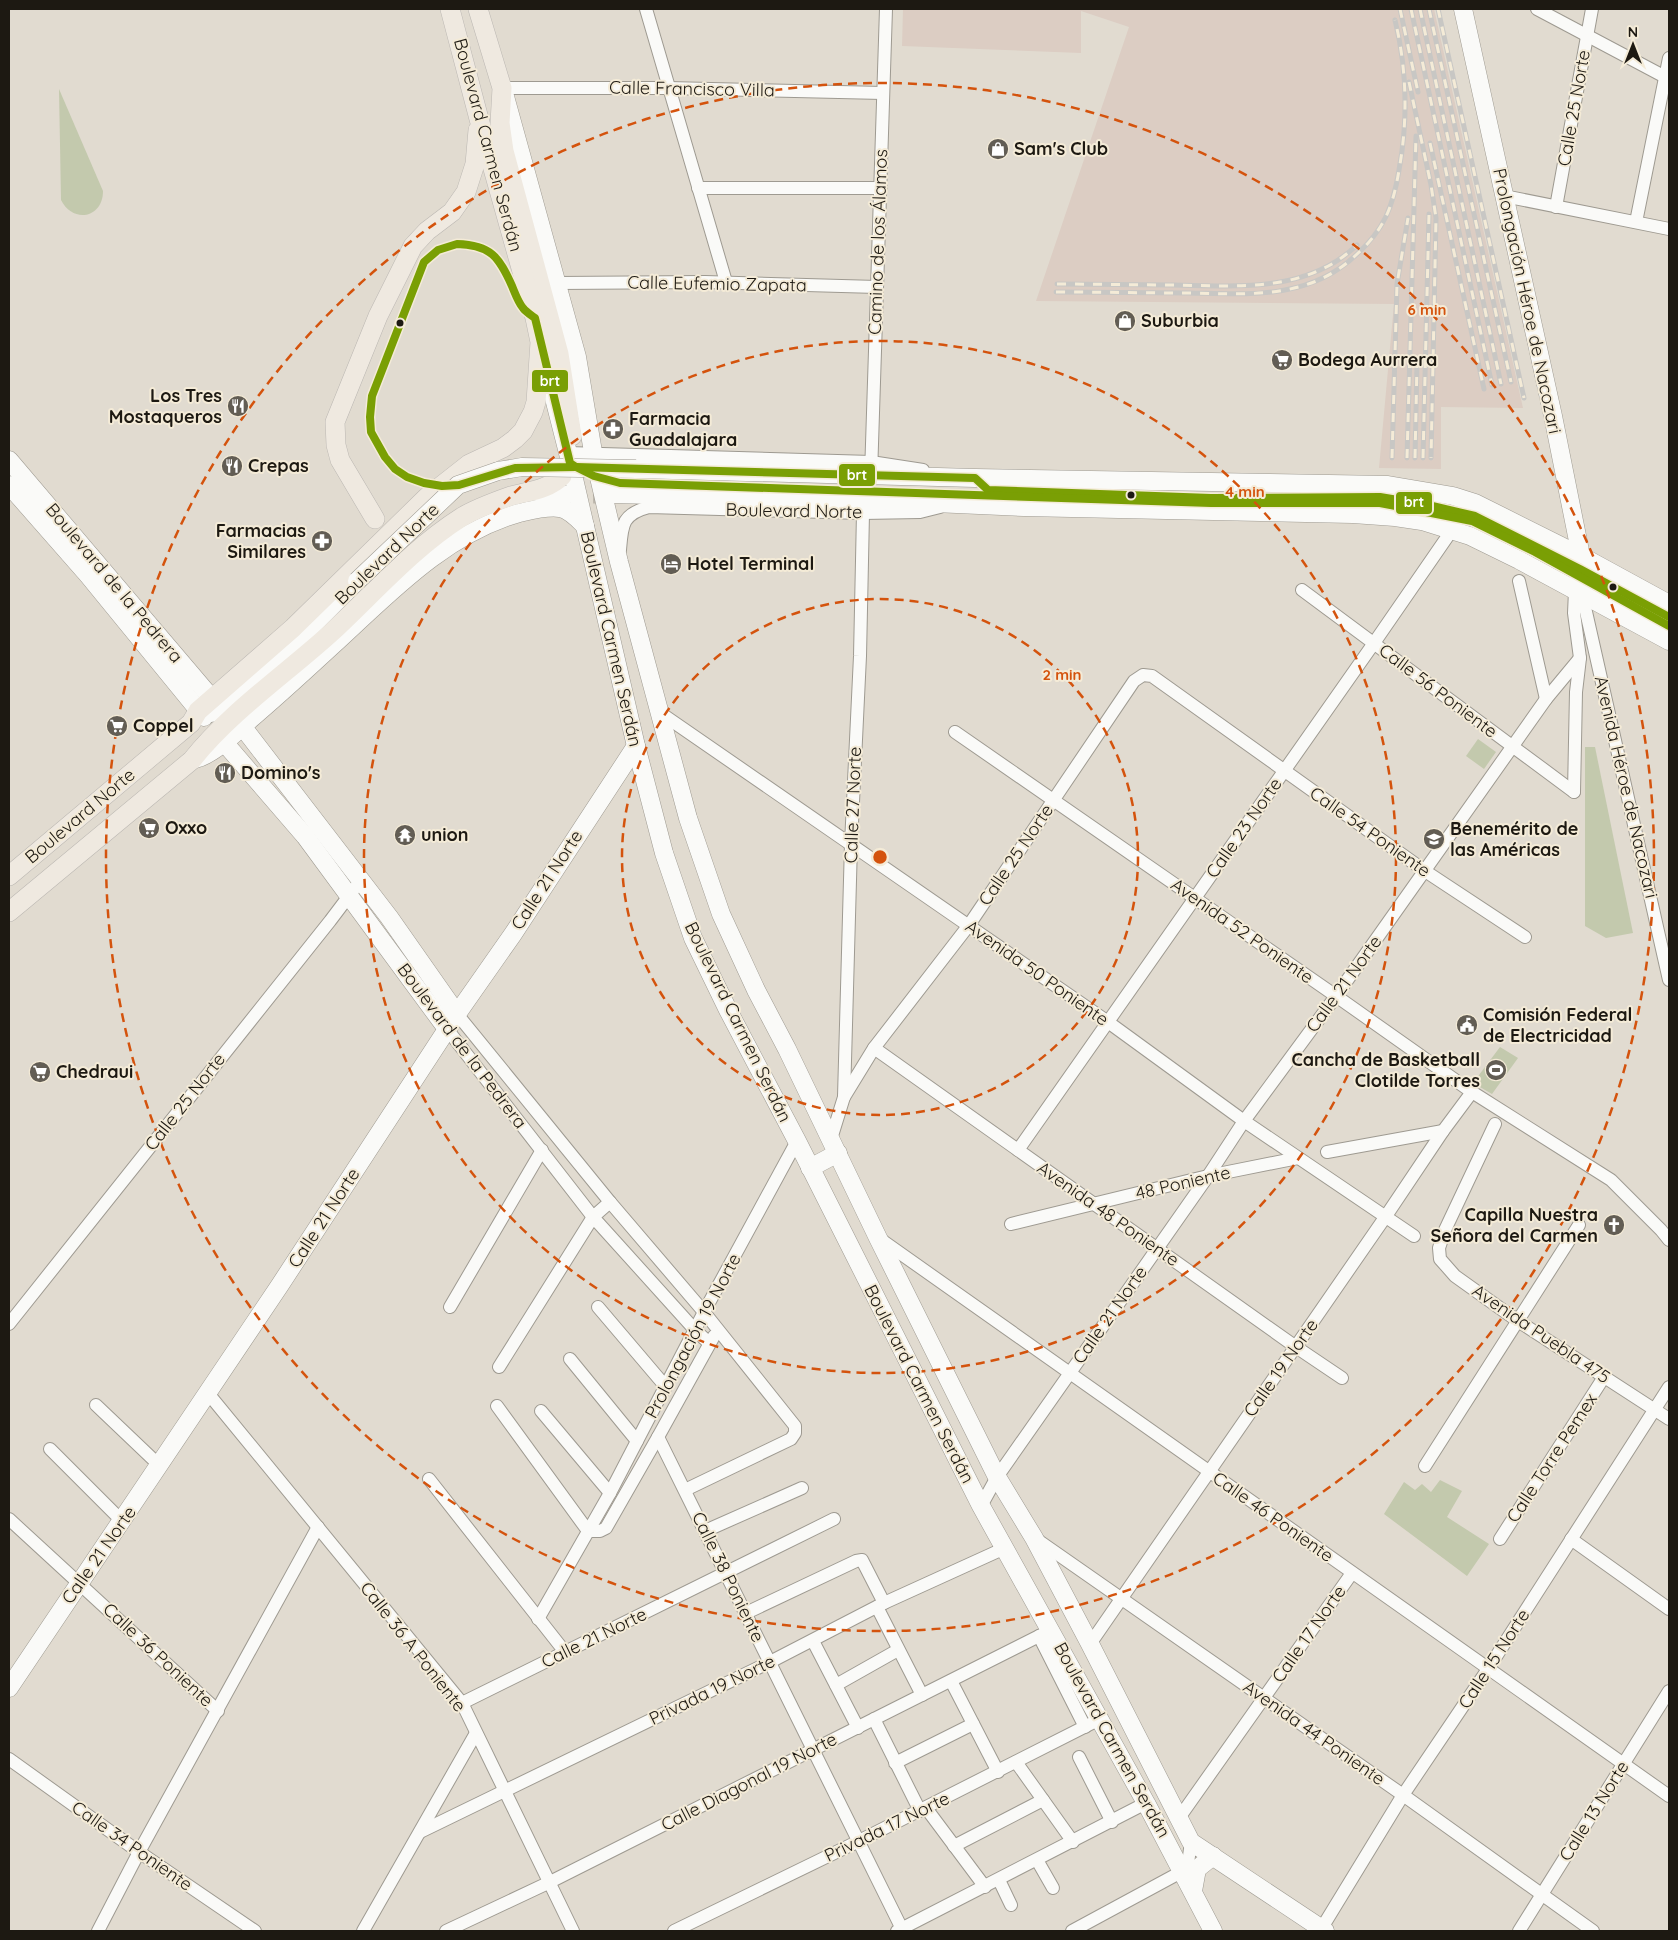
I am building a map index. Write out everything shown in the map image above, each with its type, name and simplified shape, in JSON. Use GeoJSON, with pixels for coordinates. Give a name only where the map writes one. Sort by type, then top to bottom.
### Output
{"type":"FeatureCollection","features":[{"type":"Feature","properties":{"kind":"main road","name":"Boulevard Carmen Serdán"},"geometry":{"type":"LineString","coordinates":[[450,9],[514,240],[540,342],[570,444],[585,526],[636,746],[664,853],[693,938],[1092,1723],[1146,1804],[1213,1931]]}},
{"type":"Feature","properties":{"kind":"main road","name":"Boulevard Carmen Serdán"},"geometry":{"type":"LineString","coordinates":[[478,9],[577,357],[593,452],[658,712],[688,818],[721,914],[756,990],[997,1477],[1034,1538],[1191,1842]]}},
{"type":"Feature","properties":{"kind":"main road","name":"Prolongación Héroe de Nacozari"},"geometry":{"type":"LineString","coordinates":[[1463,9],[1553,416],[1581,556],[1579,587]]}},
{"type":"Feature","properties":{"kind":"main road"},"geometry":{"type":"LineString","coordinates":[[502,88],[500,123],[504,151],[559,354],[570,444]]}},
{"type":"Feature","properties":{"kind":"main road"},"geometry":{"type":"LineString","coordinates":[[376,519],[340,460],[335,438],[335,422],[378,316],[413,246],[427,231],[452,212],[466,192],[475,164],[479,118]]}},
{"type":"Feature","properties":{"kind":"main road"},"geometry":{"type":"LineString","coordinates":[[205,712],[427,497],[469,464],[503,448],[523,431],[530,420],[536,402],[540,342]]}},
{"type":"Feature","properties":{"kind":"main road","name":"Boulevard de la Pedrera"},"geometry":{"type":"LineString","coordinates":[[9,460],[205,712]]}},
{"type":"Feature","properties":{"kind":"main road","name":"Boulevard Norte"},"geometry":{"type":"LineString","coordinates":[[9,876],[205,712],[299,639],[458,486],[498,471],[522,467],[636,469],[871,468],[975,478],[1388,485],[1453,496],[1475,503],[1581,556],[1669,604]]}},
{"type":"Feature","properties":{"kind":"main road"},"geometry":{"type":"LineString","coordinates":[[532,491],[552,485],[562,476]]}},
{"type":"Feature","properties":{"kind":"main road","name":"Boulevard de la Pedrera"},"geometry":{"type":"LineString","coordinates":[[9,485],[205,712]]}},
{"type":"Feature","properties":{"kind":"main road","name":"Boulevard Norte"},"geometry":{"type":"LineString","coordinates":[[9,912],[192,760],[235,716],[332,632],[435,532],[476,510],[532,491],[566,494]]}},
{"type":"Feature","properties":{"kind":"main road","name":"Boulevard Norte"},"geometry":{"type":"LineString","coordinates":[[613,494],[867,500],[1044,508],[1353,514],[1413,520],[1452,530],[1485,542],[1579,587],[1669,641]]}},
{"type":"Feature","properties":{"kind":"main road"},"geometry":{"type":"LineString","coordinates":[[192,760],[204,757],[242,726],[333,646],[397,585],[449,545],[503,518],[548,507],[562,508],[585,526]]}},
{"type":"Feature","properties":{"kind":"main road","name":"Boulevard de la Pedrera"},"geometry":{"type":"LineString","coordinates":[[242,726],[360,880],[457,1014]]}},
{"type":"Feature","properties":{"kind":"main road","name":"Boulevard de la Pedrera"},"geometry":{"type":"LineString","coordinates":[[224,741],[297,826],[447,1029]]}},
{"type":"Feature","properties":{"kind":"main road","name":"Calle 21 Norte"},"geometry":{"type":"LineString","coordinates":[[9,1688],[285,1278],[447,1029],[513,934],[636,746]]}},
{"type":"Feature","properties":{"kind":"main road"},"geometry":{"type":"LineString","coordinates":[[810,1168],[834,1146]]}},
{"type":"Feature","properties":{"kind":"main road"},"geometry":{"type":"LineString","coordinates":[[1191,1842],[1322,1930]]}},
{"type":"Feature","properties":{"kind":"main road"},"geometry":{"type":"LineString","coordinates":[[1193,1891],[1197,1869],[1213,1856]]}},
{"type":"Feature","properties":{"kind":"street"},"geometry":{"type":"LineString","coordinates":[[646,9],[726,282]]}},
{"type":"Feature","properties":{"kind":"street","name":"Camino de los Álamos"},"geometry":{"type":"LineString","coordinates":[[871,468],[886,9]]}},
{"type":"Feature","properties":{"kind":"street"},"geometry":{"type":"LineString","coordinates":[[1537,9],[1668,78]]}},
{"type":"Feature","properties":{"kind":"street","name":"Calle 25 Norte"},"geometry":{"type":"LineString","coordinates":[[1556,206],[1592,9]]}},
{"type":"Feature","properties":{"kind":"street"},"geometry":{"type":"LineString","coordinates":[[1636,222],[1668,78],[1669,58]]}},
{"type":"Feature","properties":{"kind":"street","name":"Calle Francisco Villa"},"geometry":{"type":"LineString","coordinates":[[502,88],[668,88],[883,93]]}},
{"type":"Feature","properties":{"kind":"street"},"geometry":{"type":"LineString","coordinates":[[698,188],[881,188]]}},
{"type":"Feature","properties":{"kind":"street"},"geometry":{"type":"LineString","coordinates":[[1504,196],[1669,229]]}},
{"type":"Feature","properties":{"kind":"street","name":"Calle Eufemio Zapata"},"geometry":{"type":"LineString","coordinates":[[557,283],[726,282],[877,287]]}},
{"type":"Feature","properties":{"kind":"street","name":"Boulevard Norte"},"geometry":{"type":"LineString","coordinates":[[570,444],[593,452],[871,468]]}},
{"type":"Feature","properties":{"kind":"street","name":"Boulevard Norte"},"geometry":{"type":"LineString","coordinates":[[619,562],[624,524],[629,514],[649,507],[862,513],[920,512],[948,504]]}},
{"type":"Feature","properties":{"kind":"street","name":"Calle 27 Norte"},"geometry":{"type":"LineString","coordinates":[[844,1097],[851,844],[860,656],[862,513]]}},
{"type":"Feature","properties":{"kind":"street","name":"Calle 23 Norte"},"geometry":{"type":"LineString","coordinates":[[1018,1150],[1452,530]]}},
{"type":"Feature","properties":{"kind":"street"},"geometry":{"type":"LineString","coordinates":[[1519,581],[1546,698]]}},
{"type":"Feature","properties":{"kind":"street"},"geometry":{"type":"LineString","coordinates":[[1579,587],[1574,612],[1580,658]]}},
{"type":"Feature","properties":{"kind":"street","name":"Avenida Héroe de Nacozari"},"geometry":{"type":"LineString","coordinates":[[1579,587],[1669,980]]}},
{"type":"Feature","properties":{"kind":"street","name":"Calle 56 Poniente"},"geometry":{"type":"LineString","coordinates":[[1302,590],[1574,792],[1576,692],[1580,658]]}},
{"type":"Feature","properties":{"kind":"street","name":"Calle 21 Norte"},"geometry":{"type":"LineString","coordinates":[[981,1506],[997,1477],[1068,1373],[1208,1176],[1244,1121],[1514,747],[1546,698],[1580,658]]}},
{"type":"Feature","properties":{"kind":"street","name":"Calle 25 Norte"},"geometry":{"type":"LineString","coordinates":[[834,1146],[844,1097],[874,1048],[969,925],[1134,681],[1142,675]]}},
{"type":"Feature","properties":{"kind":"street","name":"Calle 54 Poniente"},"geometry":{"type":"LineString","coordinates":[[1142,675],[1152,676],[1425,871],[1525,937]]}},
{"type":"Feature","properties":{"kind":"street","name":"Avenida 50 Poniente"},"geometry":{"type":"LineString","coordinates":[[658,712],[1108,1022],[1244,1121],[1414,1236]]}},
{"type":"Feature","properties":{"kind":"street","name":"Avenida 52 Poniente"},"geometry":{"type":"LineString","coordinates":[[955,732],[1472,1092],[1611,1180],[1669,1240]]}},
{"type":"Feature","properties":{"kind":"street","name":"Calle 25 Norte"},"geometry":{"type":"LineString","coordinates":[[9,1324],[360,880]]}},
{"type":"Feature","properties":{"kind":"street","name":"Boulevard de la Pedrera"},"geometry":{"type":"LineString","coordinates":[[457,1014],[610,1202],[704,1312],[795,1426],[796,1433],[791,1439],[685,1490]]}},
{"type":"Feature","properties":{"kind":"street","name":"Boulevard de la Pedrera"},"geometry":{"type":"LineString","coordinates":[[447,1029],[593,1217],[695,1330],[710,1343]]}},
{"type":"Feature","properties":{"kind":"street","name":"Avenida 48 Poniente"},"geometry":{"type":"LineString","coordinates":[[874,1048],[1342,1378]]}},
{"type":"Feature","properties":{"kind":"street","name":"Calle 19 Norte"},"geometry":{"type":"LineString","coordinates":[[1090,1644],[1443,1131],[1472,1092]]}},
{"type":"Feature","properties":{"kind":"street","name":"Avenida Puebla 475"},"geometry":{"type":"LineString","coordinates":[[1496,1124],[1445,1230],[1440,1248],[1440,1259],[1455,1276],[1518,1321],[1654,1409]]}},
{"type":"Feature","properties":{"kind":"street"},"geometry":{"type":"LineString","coordinates":[[1327,1152],[1443,1131]]}},
{"type":"Feature","properties":{"kind":"street","name":"Prolongación 19 Norte"},"geometry":{"type":"LineString","coordinates":[[538,1619],[610,1493],[704,1312],[797,1141]]}},
{"type":"Feature","properties":{"kind":"street"},"geometry":{"type":"LineString","coordinates":[[450,1307],[542,1150]]}},
{"type":"Feature","properties":{"kind":"street","name":"48 Poniente"},"geometry":{"type":"LineString","coordinates":[[1011,1224],[1208,1176],[1298,1158]]}},
{"type":"Feature","properties":{"kind":"street"},"geometry":{"type":"LineString","coordinates":[[498,1367],[593,1217],[610,1202]]}},
{"type":"Feature","properties":{"kind":"street"},"geometry":{"type":"LineString","coordinates":[[1424,1466],[1579,1224]]}},
{"type":"Feature","properties":{"kind":"street","name":"Calle 46 Poniente"},"geometry":{"type":"LineString","coordinates":[[878,1238],[1669,1796]]}},
{"type":"Feature","properties":{"kind":"street"},"geometry":{"type":"LineString","coordinates":[[598,1307],[666,1387]]}},
{"type":"Feature","properties":{"kind":"street","name":"Prolongación 19 Norte"},"geometry":{"type":"LineString","coordinates":[[588,1531],[600,1532],[606,1528],[718,1330]]}},
{"type":"Feature","properties":{"kind":"street"},"geometry":{"type":"LineString","coordinates":[[570,1359],[637,1441]]}},
{"type":"Feature","properties":{"kind":"street","name":"Calle Torre Pemex"},"geometry":{"type":"LineString","coordinates":[[1500,1539],[1604,1377]]}},
{"type":"Feature","properties":{"kind":"street","name":"Calle 15 Norte"},"geometry":{"type":"LineString","coordinates":[[1322,1930],[1403,1796],[1488,1669],[1669,1387]]}},
{"type":"Feature","properties":{"kind":"street","name":"Calle 36 A Poniente"},"geometry":{"type":"LineString","coordinates":[[208,1392],[462,1703],[573,1931]]}},
{"type":"Feature","properties":{"kind":"street"},"geometry":{"type":"LineString","coordinates":[[96,1405],[159,1466]]}},
{"type":"Feature","properties":{"kind":"street"},"geometry":{"type":"LineString","coordinates":[[497,1406],[588,1531]]}},
{"type":"Feature","properties":{"kind":"street"},"geometry":{"type":"LineString","coordinates":[[1654,1409],[1669,1419]]}},
{"type":"Feature","properties":{"kind":"street"},"geometry":{"type":"LineString","coordinates":[[542,1411],[610,1493]]}},
{"type":"Feature","properties":{"kind":"street","name":"Calle 38 Poniente"},"geometry":{"type":"LineString","coordinates":[[658,1437],[859,1841],[901,1930]]}},
{"type":"Feature","properties":{"kind":"street"},"geometry":{"type":"LineString","coordinates":[[50,1449],[122,1522]]}},
{"type":"Feature","properties":{"kind":"street"},"geometry":{"type":"LineString","coordinates":[[430,1479],[564,1652]]}},
{"type":"Feature","properties":{"kind":"street"},"geometry":{"type":"LineString","coordinates":[[705,1531],[802,1488]]}},
{"type":"Feature","properties":{"kind":"street","name":"Calle 36 Poniente"},"geometry":{"type":"LineString","coordinates":[[9,1518],[218,1711]]}},
{"type":"Feature","properties":{"kind":"street","name":"Calle 21 Norte"},"geometry":{"type":"LineString","coordinates":[[462,1703],[834,1519]]}},
{"type":"Feature","properties":{"kind":"street"},"geometry":{"type":"LineString","coordinates":[[98,1931],[139,1852],[318,1527]]}},
{"type":"Feature","properties":{"kind":"street","name":"Avenida 44 Poniente"},"geometry":{"type":"LineString","coordinates":[[1034,1538],[1122,1598],[1593,1931]]}},
{"type":"Feature","properties":{"kind":"street"},"geometry":{"type":"LineString","coordinates":[[1571,1539],[1669,1609]]}},
{"type":"Feature","properties":{"kind":"street","name":"Privada 19 Norte"},"geometry":{"type":"LineString","coordinates":[[420,1832],[813,1641],[880,1605],[1004,1548]]}},
{"type":"Feature","properties":{"kind":"street"},"geometry":{"type":"LineString","coordinates":[[746,1613],[856,1561],[862,1560],[898,1650],[922,1695]]}},
{"type":"Feature","properties":{"kind":"street","name":"Calle 17 Norte"},"geometry":{"type":"LineString","coordinates":[[1179,1818],[1352,1573]]}},
{"type":"Feature","properties":{"kind":"street","name":"Calle Diagonal 19 Norte"},"geometry":{"type":"LineString","coordinates":[[446,1931],[548,1883],[1045,1633]]}},
{"type":"Feature","properties":{"kind":"street"},"geometry":{"type":"LineString","coordinates":[[813,1641],[858,1728]]}},
{"type":"Feature","properties":{"kind":"street"},"geometry":{"type":"LineString","coordinates":[[836,1685],[898,1650]]}},
{"type":"Feature","properties":{"kind":"street"},"geometry":{"type":"LineString","coordinates":[[951,1680],[998,1772]]}},
{"type":"Feature","properties":{"kind":"street","name":"Calle 13 Norte"},"geometry":{"type":"LineString","coordinates":[[1519,1931],[1669,1691]]}},
{"type":"Feature","properties":{"kind":"street"},"geometry":{"type":"LineString","coordinates":[[874,1719],[895,1763],[923,1809],[985,1887]]}},
{"type":"Feature","properties":{"kind":"street","name":"Privada 17 Norte"},"geometry":{"type":"LineString","coordinates":[[674,1931],[998,1772],[1092,1723]]}},
{"type":"Feature","properties":{"kind":"street"},"geometry":{"type":"LineString","coordinates":[[895,1763],[974,1724]]}},
{"type":"Feature","properties":{"kind":"street"},"geometry":{"type":"LineString","coordinates":[[363,1931],[476,1733]]}},
{"type":"Feature","properties":{"kind":"street"},"geometry":{"type":"LineString","coordinates":[[1079,1757],[1112,1822]]}},
{"type":"Feature","properties":{"kind":"street","name":"Calle 34 Poniente"},"geometry":{"type":"LineString","coordinates":[[9,1759],[139,1852],[256,1931]]}},
{"type":"Feature","properties":{"kind":"street"},"geometry":{"type":"LineString","coordinates":[[1016,1762],[1073,1842]]}},
{"type":"Feature","properties":{"kind":"street"},"geometry":{"type":"LineString","coordinates":[[954,1846],[1043,1800]]}},
{"type":"Feature","properties":{"kind":"street"},"geometry":{"type":"LineString","coordinates":[[901,1930],[1146,1804]]}},
{"type":"Feature","properties":{"kind":"street"},"geometry":{"type":"LineString","coordinates":[[1072,1931],[1182,1871],[1188,1864],[1191,1842]]}},
{"type":"Feature","properties":{"kind":"street"},"geometry":{"type":"LineString","coordinates":[[1037,1860],[1053,1888]]}},
{"type":"Feature","properties":{"kind":"street"},"geometry":{"type":"LineString","coordinates":[[999,1880],[1011,1905]]}},
{"type":"Feature","properties":{"kind":"shaded area"},"geometry":{"type":"Polygon","coordinates":[[[903,9],[1434,9],[1523,408],[1441,407],[1441,469],[1379,468],[1394,304],[1036,301],[1129,27],[1081,11],[1081,53],[902,46],[903,9]]]}},
{"type":"Feature","properties":{"kind":"green space"},"geometry":{"type":"Polygon","coordinates":[[[59,89],[103,191],[102,200],[98,207],[86,215],[73,213],[66,208],[61,200],[59,89]]]}},
{"type":"Feature","properties":{"kind":"green space"},"geometry":{"type":"Polygon","coordinates":[[[1478,739],[1496,752],[1484,769],[1466,756],[1478,739]]]}},
{"type":"Feature","properties":{"kind":"green space"},"geometry":{"type":"Polygon","coordinates":[[[1585,747],[1595,747],[1633,933],[1606,938],[1585,926],[1585,747]]]}},
{"type":"Feature","properties":{"kind":"green space","name":"Cancha de Basketball Clotilde Torres"},"geometry":{"type":"Polygon","coordinates":[[[1500,1047],[1518,1058],[1492,1094],[1473,1083],[1500,1047]]]}},
{"type":"Feature","properties":{"kind":"green space"},"geometry":{"type":"Polygon","coordinates":[[[1440,1480],[1462,1491],[1447,1517],[1489,1544],[1467,1576],[1384,1514],[1404,1482],[1415,1490],[1422,1484],[1431,1492],[1440,1480]]]}},
{"type":"Feature","properties":{"kind":"tunnel"},"geometry":{"type":"LineString","coordinates":[[566,495],[613,494]]}},
{"type":"Feature","properties":{"kind":"railway"},"geometry":{"type":"LineString","coordinates":[[1400,9],[1418,92]]}},
{"type":"Feature","properties":{"kind":"railway"},"geometry":{"type":"LineString","coordinates":[[1411,9],[1492,385]]}},
{"type":"Feature","properties":{"kind":"railway"},"geometry":{"type":"LineString","coordinates":[[1420,9],[1501,384]]}},
{"type":"Feature","properties":{"kind":"railway"},"geometry":{"type":"LineString","coordinates":[[1429,9],[1511,382]]}},
{"type":"Feature","properties":{"kind":"railway"},"geometry":{"type":"LineString","coordinates":[[1438,9],[1524,398]]}},
{"type":"Feature","properties":{"kind":"railway"},"geometry":{"type":"LineString","coordinates":[[1056,292],[1256,293],[1298,287],[1319,280],[1338,270],[1366,246],[1374,236],[1386,217],[1394,195],[1402,151],[1405,114],[1402,57],[1395,20]]}},
{"type":"Feature","properties":{"kind":"railway"},"geometry":{"type":"LineString","coordinates":[[1409,82],[1431,185],[1436,218],[1431,458]]}},
{"type":"Feature","properties":{"kind":"railway"},"geometry":{"type":"LineString","coordinates":[[1407,458],[1416,136]]}},
{"type":"Feature","properties":{"kind":"railway"},"geometry":{"type":"LineString","coordinates":[[1430,143],[1484,389]]}},
{"type":"Feature","properties":{"kind":"railway"},"geometry":{"type":"LineString","coordinates":[[1423,458],[1429,214]]}},
{"type":"Feature","properties":{"kind":"railway"},"geometry":{"type":"LineString","coordinates":[[1392,458],[1397,284],[1408,218]]}},
{"type":"Feature","properties":{"kind":"railway"},"geometry":{"type":"LineString","coordinates":[[1057,284],[1223,286],[1271,283],[1294,279],[1316,272],[1337,261],[1357,245]]}},
{"type":"Feature","properties":{"kind":"railway"},"geometry":{"type":"LineString","coordinates":[[1415,458],[1417,363]]}},
{"type":"Feature","properties":{"kind":"transit line","name":"brt"},"geometry":{"type":"LineString","coordinates":[[457,244],[478,247],[492,254],[503,267],[521,306],[535,318],[570,463],[576,467],[515,468],[459,485],[442,486],[424,483],[407,477],[395,469],[385,457],[371,432],[372,396],[424,262],[438,250],[457,244]]}},
{"type":"Feature","properties":{"kind":"transit line","name":"brt"},"geometry":{"type":"LineString","coordinates":[[576,467],[975,478],[988,490],[1211,498],[1380,497],[1428,505],[1475,516],[1669,617]]}},
{"type":"Feature","properties":{"kind":"transit line","name":"brt"},"geometry":{"type":"LineString","coordinates":[[576,467],[594,476],[620,483],[1211,503],[1380,503],[1472,521],[1535,552],[1669,626]]}},
{"type":"Feature","properties":{"kind":"place","name":"Sam's Club"},"geometry":{"type":"Point","coordinates":[998,149]}},
{"type":"Feature","properties":{"kind":"place","name":"Suburbia"},"geometry":{"type":"Point","coordinates":[1125,321]}},
{"type":"Feature","properties":{"kind":"place","name":"Bodega Aurrera"},"geometry":{"type":"Point","coordinates":[1282,360]}},
{"type":"Feature","properties":{"kind":"place","name":"Los Tres Mostaqueros"},"geometry":{"type":"Point","coordinates":[238,406]}},
{"type":"Feature","properties":{"kind":"place","name":"Farmacia Guadalajara"},"geometry":{"type":"Point","coordinates":[613,429]}},
{"type":"Feature","properties":{"kind":"place","name":"Crepas"},"geometry":{"type":"Point","coordinates":[232,466]}},
{"type":"Feature","properties":{"kind":"place","name":"Farmacias Similares"},"geometry":{"type":"Point","coordinates":[322,541]}},
{"type":"Feature","properties":{"kind":"place","name":"Hotel Terminal"},"geometry":{"type":"Point","coordinates":[671,564]}},
{"type":"Feature","properties":{"kind":"place","name":"Coppel"},"geometry":{"type":"Point","coordinates":[117,726]}},
{"type":"Feature","properties":{"kind":"place","name":"Domino's"},"geometry":{"type":"Point","coordinates":[225,773]}},
{"type":"Feature","properties":{"kind":"place","name":"Oxxo"},"geometry":{"type":"Point","coordinates":[149,828]}},
{"type":"Feature","properties":{"kind":"place","name":"union"},"geometry":{"type":"Point","coordinates":[405,835]}},
{"type":"Feature","properties":{"kind":"place","name":"Benemérito de las Américas"},"geometry":{"type":"Point","coordinates":[1434,839]}},
{"type":"Feature","properties":{"kind":"place","name":"Comisión Federal de Electricidad"},"geometry":{"type":"Point","coordinates":[1467,1025]}},
{"type":"Feature","properties":{"kind":"place","name":"Cancha de Basketball Clotilde Torres"},"geometry":{"type":"Point","coordinates":[1496,1070]}},
{"type":"Feature","properties":{"kind":"place","name":"Chedraui"},"geometry":{"type":"Point","coordinates":[40,1072]}},
{"type":"Feature","properties":{"kind":"place","name":"Capilla Nuestra Señora del Carmen"},"geometry":{"type":"Point","coordinates":[1614,1225]}}]}
